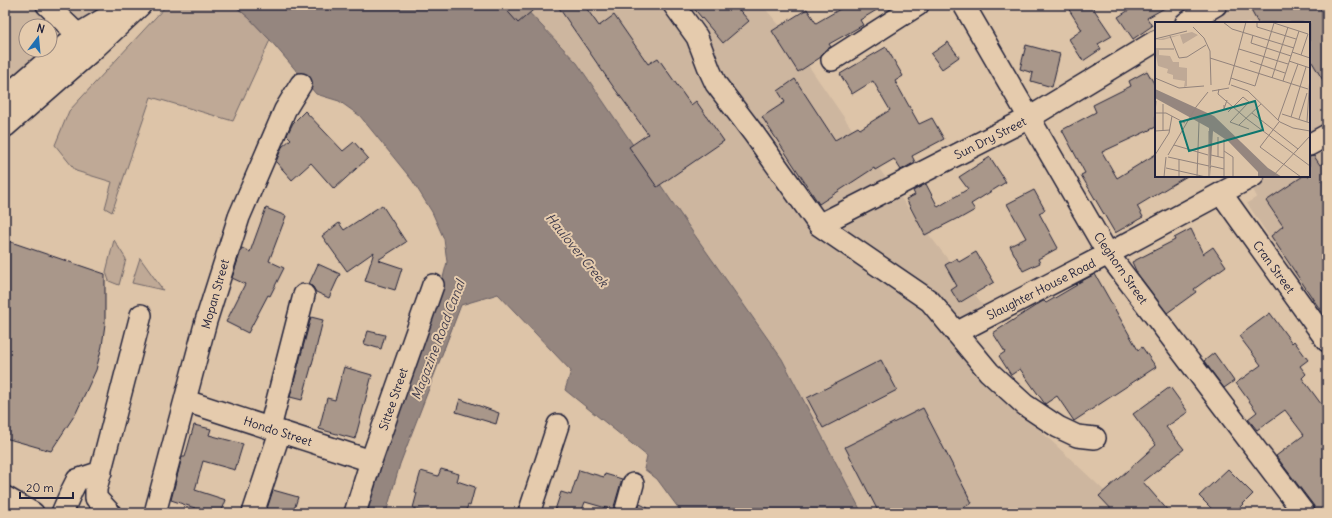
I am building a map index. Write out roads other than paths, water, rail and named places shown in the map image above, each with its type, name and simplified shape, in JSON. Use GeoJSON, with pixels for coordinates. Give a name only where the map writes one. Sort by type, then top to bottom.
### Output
{"type":"FeatureCollection","features":[{"type":"Feature","properties":{"kind":"main road"},"geometry":{"type":"LineString","coordinates":[[5,98],[78,35],[128,5]]}},
{"type":"Feature","properties":{"kind":"main road"},"geometry":{"type":"LineString","coordinates":[[5,126],[92,50],[140,5]]}},
{"type":"Feature","properties":{"kind":"street"},"geometry":{"type":"LineString","coordinates":[[47,5],[78,35]]}},
{"type":"Feature","properties":{"kind":"street"},"geometry":{"type":"LineString","coordinates":[[674,5],[697,37],[716,84],[819,225],[930,301],[989,372],[1025,405],[1077,436],[1095,438]]}},
{"type":"Feature","properties":{"kind":"street"},"geometry":{"type":"LineString","coordinates":[[832,60],[918,5]]}},
{"type":"Feature","properties":{"kind":"street","name":"Cleghorn Street"},"geometry":{"type":"LineString","coordinates":[[964,5],[1108,254],[1304,513]]}},
{"type":"Feature","properties":{"kind":"street"},"geometry":{"type":"LineString","coordinates":[[1188,22],[1216,5]]}},
{"type":"Feature","properties":{"kind":"street","name":"Sun Dry Street"},"geometry":{"type":"LineString","coordinates":[[819,225],[1030,118],[1155,42]]}},
{"type":"Feature","properties":{"kind":"street","name":"Mopan Street"},"geometry":{"type":"LineString","coordinates":[[155,513],[186,401],[206,321],[239,217],[285,110],[301,84]]}},
{"type":"Feature","properties":{"kind":"street"},"geometry":{"type":"LineString","coordinates":[[1310,144],[1327,135]]}},
{"type":"Feature","properties":{"kind":"street","name":"Slaughter House Road"},"geometry":{"type":"LineString","coordinates":[[956,333],[1222,194],[1251,177]]}},
{"type":"Feature","properties":{"kind":"street","name":"Cran Street"},"geometry":{"type":"LineString","coordinates":[[1222,194],[1327,341]]}},
{"type":"Feature","properties":{"kind":"street","name":"Sittee Street"},"geometry":{"type":"LineString","coordinates":[[355,513],[370,461],[433,285]]}},
{"type":"Feature","properties":{"kind":"street"},"geometry":{"type":"LineString","coordinates":[[253,513],[275,430],[304,295]]}},
{"type":"Feature","properties":{"kind":"street"},"geometry":{"type":"LineString","coordinates":[[110,513],[96,498],[96,489],[141,314]]}},
{"type":"Feature","properties":{"kind":"street","name":"Hondo Street"},"geometry":{"type":"LineString","coordinates":[[186,401],[370,461]]}},
{"type":"Feature","properties":{"kind":"street"},"geometry":{"type":"LineString","coordinates":[[529,513],[558,425]]}},
{"type":"Feature","properties":{"kind":"street"},"geometry":{"type":"LineString","coordinates":[[62,513],[77,480],[101,472]]}},
{"type":"Feature","properties":{"kind":"street"},"geometry":{"type":"LineString","coordinates":[[625,513],[633,484]]}},
{"type":"Feature","properties":{"kind":"street"},"geometry":{"type":"LineString","coordinates":[[5,497],[33,513]]}},
{"type":"Feature","properties":{"kind":"water"},"geometry":{"type":"Polygon","coordinates":[[[234,5],[522,5],[577,63],[782,359],[862,513],[682,513],[657,479],[644,469],[647,456],[565,390],[571,371],[498,294],[461,305],[400,464],[386,513],[367,513],[383,460],[435,309],[447,262],[444,239],[432,212],[412,180],[360,116],[339,101],[316,94],[270,40],[234,5]]]}},
{"type":"Feature","properties":{"kind":"water label","name":"Haulover Creek"},"geometry":{"type":"Point","coordinates":[577,250]}},
{"type":"Feature","properties":{"kind":"water label","name":"Magazine Road Canal"},"geometry":{"type":"Point","coordinates":[438,340]}}]}
